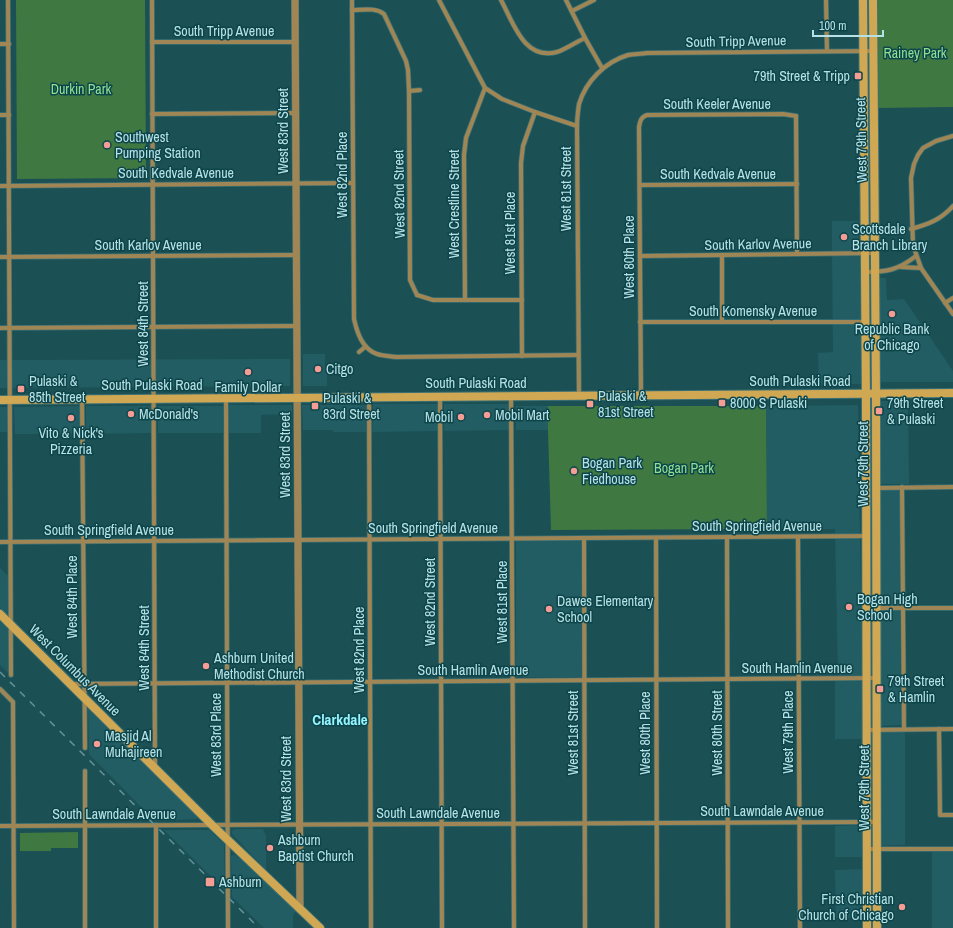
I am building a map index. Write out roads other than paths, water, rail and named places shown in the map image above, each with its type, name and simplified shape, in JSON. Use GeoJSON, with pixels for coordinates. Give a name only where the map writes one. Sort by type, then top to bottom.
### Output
{"type":"FeatureCollection","features":[{"type":"Feature","properties":{"kind":"main road","name":"West 79th Street"},"geometry":{"type":"LineString","coordinates":[[862,0],[866,393],[867,928]]}},
{"type":"Feature","properties":{"kind":"main road","name":"West 79th Street"},"geometry":{"type":"LineString","coordinates":[[872,0],[876,393],[877,928]]}},
{"type":"Feature","properties":{"kind":"main road","name":"South Pulaski Road"},"geometry":{"type":"LineString","coordinates":[[0,400],[641,394],[953,393]]}},
{"type":"Feature","properties":{"kind":"main road","name":"West Columbus Avenue"},"geometry":{"type":"LineString","coordinates":[[0,614],[212,825],[320,928]]}},
{"type":"Feature","properties":{"kind":"street"},"geometry":{"type":"LineString","coordinates":[[8,0],[11,400],[11,675]]}},
{"type":"Feature","properties":{"kind":"street","name":"West 84th Street"},"geometry":{"type":"LineString","coordinates":[[152,0],[155,768]]}},
{"type":"Feature","properties":{"kind":"street","name":"West 83rd Street"},"geometry":{"type":"LineString","coordinates":[[296,0],[300,909]]}},
{"type":"Feature","properties":{"kind":"street","name":"West 82nd Place"},"geometry":{"type":"LineString","coordinates":[[352,0],[354,319],[357,332],[365,347]]}},
{"type":"Feature","properties":{"kind":"street"},"geometry":{"type":"LineString","coordinates":[[439,0],[485,88],[502,99],[577,126]]}},
{"type":"Feature","properties":{"kind":"street"},"geometry":{"type":"LineString","coordinates":[[502,0],[522,40],[531,50],[543,53],[556,52],[584,38]]}},
{"type":"Feature","properties":{"kind":"street"},"geometry":{"type":"LineString","coordinates":[[566,0],[584,38],[602,68]]}},
{"type":"Feature","properties":{"kind":"street"},"geometry":{"type":"LineString","coordinates":[[572,11],[594,0]]}},
{"type":"Feature","properties":{"kind":"street"},"geometry":{"type":"LineString","coordinates":[[826,0],[827,51]]}},
{"type":"Feature","properties":{"kind":"street","name":"West 82nd Street"},"geometry":{"type":"LineString","coordinates":[[352,10],[373,9],[384,14],[406,61],[409,90],[410,280],[417,295]]}},
{"type":"Feature","properties":{"kind":"street","name":"South Tripp Avenue"},"geometry":{"type":"LineString","coordinates":[[152,42],[296,42]]}},
{"type":"Feature","properties":{"kind":"street"},"geometry":{"type":"LineString","coordinates":[[0,44],[9,44]]}},
{"type":"Feature","properties":{"kind":"street","name":"South Tripp Avenue"},"geometry":{"type":"LineString","coordinates":[[602,68],[614,60],[629,55],[647,53],[873,51]]}},
{"type":"Feature","properties":{"kind":"street","name":"West 81st Street"},"geometry":{"type":"LineString","coordinates":[[579,395],[577,126],[579,105],[583,94],[588,85],[602,68]]}},
{"type":"Feature","properties":{"kind":"street","name":"West Crestline Street"},"geometry":{"type":"LineString","coordinates":[[465,300],[464,155],[466,138],[485,88]]}},
{"type":"Feature","properties":{"kind":"street"},"geometry":{"type":"LineString","coordinates":[[409,90],[420,90]]}},
{"type":"Feature","properties":{"kind":"street","name":"West 81st Place"},"geometry":{"type":"LineString","coordinates":[[522,356],[521,163],[522,146],[535,112]]}},
{"type":"Feature","properties":{"kind":"street"},"geometry":{"type":"LineString","coordinates":[[152,114],[296,113]]}},
{"type":"Feature","properties":{"kind":"street","name":"South Keeler Avenue"},"geometry":{"type":"LineString","coordinates":[[640,121],[647,115],[797,114],[796,184]]}},
{"type":"Feature","properties":{"kind":"street"},"geometry":{"type":"LineString","coordinates":[[0,115],[9,115]]}},
{"type":"Feature","properties":{"kind":"street","name":"West 80th Place"},"geometry":{"type":"LineString","coordinates":[[640,121],[641,394]]}},
{"type":"Feature","properties":{"kind":"street"},"geometry":{"type":"LineString","coordinates":[[953,136],[936,141],[923,148],[914,164],[911,178],[911,229],[916,256],[921,268],[953,314]]}},
{"type":"Feature","properties":{"kind":"street","name":"South Kedvale Avenue"},"geometry":{"type":"LineString","coordinates":[[0,186],[353,183]]}},
{"type":"Feature","properties":{"kind":"street"},"geometry":{"type":"LineString","coordinates":[[796,184],[797,254]]}},
{"type":"Feature","properties":{"kind":"street","name":"South Kedvale Avenue"},"geometry":{"type":"LineString","coordinates":[[640,185],[796,184]]}},
{"type":"Feature","properties":{"kind":"street"},"geometry":{"type":"LineString","coordinates":[[911,229],[935,222],[946,214],[953,206]]}},
{"type":"Feature","properties":{"kind":"street","name":"South Karlov Avenue"},"geometry":{"type":"LineString","coordinates":[[640,256],[875,253]]}},
{"type":"Feature","properties":{"kind":"street","name":"South Karlov Avenue"},"geometry":{"type":"LineString","coordinates":[[0,257],[297,255]]}},
{"type":"Feature","properties":{"kind":"street"},"geometry":{"type":"LineString","coordinates":[[722,255],[722,322]]}},
{"type":"Feature","properties":{"kind":"street"},"geometry":{"type":"LineString","coordinates":[[900,267],[916,256]]}},
{"type":"Feature","properties":{"kind":"street"},"geometry":{"type":"LineString","coordinates":[[864,272],[875,272],[900,267],[921,268]]}},
{"type":"Feature","properties":{"kind":"street"},"geometry":{"type":"LineString","coordinates":[[413,298],[417,295],[433,300],[522,300]]}},
{"type":"Feature","properties":{"kind":"street"},"geometry":{"type":"LineString","coordinates":[[944,303],[953,298]]}},
{"type":"Feature","properties":{"kind":"street","name":"South Komensky Avenue"},"geometry":{"type":"LineString","coordinates":[[640,322],[865,322]]}},
{"type":"Feature","properties":{"kind":"street"},"geometry":{"type":"LineString","coordinates":[[0,328],[298,326]]}},
{"type":"Feature","properties":{"kind":"street"},"geometry":{"type":"LineString","coordinates":[[359,352],[365,347],[376,354],[396,357],[578,355]]}},
{"type":"Feature","properties":{"kind":"street","name":"West 82nd Place"},"geometry":{"type":"LineString","coordinates":[[369,396],[371,928]]}},
{"type":"Feature","properties":{"kind":"street","name":"West 82nd Street"},"geometry":{"type":"LineString","coordinates":[[440,396],[442,928]]}},
{"type":"Feature","properties":{"kind":"street","name":"West 81st Place"},"geometry":{"type":"LineString","coordinates":[[511,396],[514,928]]}},
{"type":"Feature","properties":{"kind":"street","name":"West 83rd Place"},"geometry":{"type":"LineString","coordinates":[[226,398],[228,928]]}},
{"type":"Feature","properties":{"kind":"street","name":"West 84th Place"},"geometry":{"type":"LineString","coordinates":[[82,399],[85,748]]}},
{"type":"Feature","properties":{"kind":"street"},"geometry":{"type":"LineString","coordinates":[[902,487],[904,729]]}},
{"type":"Feature","properties":{"kind":"street"},"geometry":{"type":"LineString","coordinates":[[876,488],[953,487]]}},
{"type":"Feature","properties":{"kind":"street","name":"South Springfield Avenue"},"geometry":{"type":"LineString","coordinates":[[0,542],[866,536]]}},
{"type":"Feature","properties":{"kind":"street","name":"West 80th Street"},"geometry":{"type":"LineString","coordinates":[[727,537],[728,928]]}},
{"type":"Feature","properties":{"kind":"street","name":"West 79th Place"},"geometry":{"type":"LineString","coordinates":[[798,537],[800,928]]}},
{"type":"Feature","properties":{"kind":"street","name":"West 81st Street"},"geometry":{"type":"LineString","coordinates":[[584,538],[585,928]]}},
{"type":"Feature","properties":{"kind":"street","name":"West 80th Place"},"geometry":{"type":"LineString","coordinates":[[656,538],[657,928]]}},
{"type":"Feature","properties":{"kind":"street"},"geometry":{"type":"LineString","coordinates":[[866,608],[953,608]]}},
{"type":"Feature","properties":{"kind":"street","name":"South Hamlin Avenue"},"geometry":{"type":"LineString","coordinates":[[70,684],[876,678]]}},
{"type":"Feature","properties":{"kind":"street"},"geometry":{"type":"LineString","coordinates":[[0,689],[12,702],[14,928]]}},
{"type":"Feature","properties":{"kind":"street"},"geometry":{"type":"LineString","coordinates":[[939,729],[940,815],[953,815]]}},
{"type":"Feature","properties":{"kind":"street"},"geometry":{"type":"LineString","coordinates":[[867,730],[953,729]]}},
{"type":"Feature","properties":{"kind":"street"},"geometry":{"type":"LineString","coordinates":[[85,771],[85,928]]}},
{"type":"Feature","properties":{"kind":"street","name":"South Lawndale Avenue"},"geometry":{"type":"LineString","coordinates":[[0,826],[877,822]]}},
{"type":"Feature","properties":{"kind":"street"},"geometry":{"type":"LineString","coordinates":[[156,825],[156,928]]}},
{"type":"Feature","properties":{"kind":"street"},"geometry":{"type":"LineString","coordinates":[[867,849],[953,849]]}},
{"type":"Feature","properties":{"kind":"railway"},"geometry":{"type":"LineString","coordinates":[[0,672],[259,928]]}},
{"type":"Feature","properties":{"kind":"place","name":"79th Street & Tripp"},"geometry":{"type":"Point","coordinates":[858,76]}},
{"type":"Feature","properties":{"kind":"place","name":"Southwest Pumping Station"},"geometry":{"type":"Point","coordinates":[107,145]}},
{"type":"Feature","properties":{"kind":"place","name":"Scottsdale Branch Library"},"geometry":{"type":"Point","coordinates":[844,237]}},
{"type":"Feature","properties":{"kind":"place","name":"Republic Bank of Chicago"},"geometry":{"type":"Point","coordinates":[892,314]}},
{"type":"Feature","properties":{"kind":"place","name":"Citgo"},"geometry":{"type":"Point","coordinates":[318,369]}},
{"type":"Feature","properties":{"kind":"place","name":"Family Dollar"},"geometry":{"type":"Point","coordinates":[248,372]}},
{"type":"Feature","properties":{"kind":"place","name":"Pulaski & 85th Street"},"geometry":{"type":"Point","coordinates":[21,389]}},
{"type":"Feature","properties":{"kind":"place","name":"8000 S Pulaski"},"geometry":{"type":"Point","coordinates":[722,403]}},
{"type":"Feature","properties":{"kind":"place","name":"Pulaski & 81st Street"},"geometry":{"type":"Point","coordinates":[590,404]}},
{"type":"Feature","properties":{"kind":"place","name":"Pulaski & 83rd Street"},"geometry":{"type":"Point","coordinates":[315,406]}},
{"type":"Feature","properties":{"kind":"place","name":"79th Street & Pulaski"},"geometry":{"type":"Point","coordinates":[879,411]}},
{"type":"Feature","properties":{"kind":"place","name":"McDonald's"},"geometry":{"type":"Point","coordinates":[131,414]}},
{"type":"Feature","properties":{"kind":"place","name":"Mobil Mart"},"geometry":{"type":"Point","coordinates":[487,415]}},
{"type":"Feature","properties":{"kind":"place","name":"Mobil"},"geometry":{"type":"Point","coordinates":[461,417]}},
{"type":"Feature","properties":{"kind":"place","name":"Vito & Nick's Pizzeria"},"geometry":{"type":"Point","coordinates":[71,418]}},
{"type":"Feature","properties":{"kind":"place","name":"Bogan Park Fiedhouse"},"geometry":{"type":"Point","coordinates":[574,471]}},
{"type":"Feature","properties":{"kind":"place","name":"Bogan High School"},"geometry":{"type":"Point","coordinates":[849,607]}},
{"type":"Feature","properties":{"kind":"place","name":"Dawes Elementary School"},"geometry":{"type":"Point","coordinates":[549,609]}},
{"type":"Feature","properties":{"kind":"place","name":"Ashburn United Methodist Church"},"geometry":{"type":"Point","coordinates":[206,666]}},
{"type":"Feature","properties":{"kind":"place","name":"79th Street & Hamlin"},"geometry":{"type":"Point","coordinates":[880,689]}},
{"type":"Feature","properties":{"kind":"place","name":"Masjid Al Muhajireen"},"geometry":{"type":"Point","coordinates":[97,744]}},
{"type":"Feature","properties":{"kind":"place","name":"Ashburn Baptist Church"},"geometry":{"type":"Point","coordinates":[270,848]}},
{"type":"Feature","properties":{"kind":"place","name":"Ashburn"},"geometry":{"type":"Point","coordinates":[210,882]}},
{"type":"Feature","properties":{"kind":"place","name":"First Christian Church of Chicago"},"geometry":{"type":"Point","coordinates":[902,907]}},
{"type":"Feature","properties":{"kind":"district","name":"Clarkdale"},"geometry":{"type":"Point","coordinates":[340,720]}},
{"type":"Feature","properties":{"kind":"park label","name":"Rainey Park"},"geometry":{"type":"Point","coordinates":[915,53]}},
{"type":"Feature","properties":{"kind":"park label","name":"Durkin Park"},"geometry":{"type":"Point","coordinates":[81,89]}},
{"type":"Feature","properties":{"kind":"park label","name":"Bogan Park"},"geometry":{"type":"Point","coordinates":[684,468]}}]}
